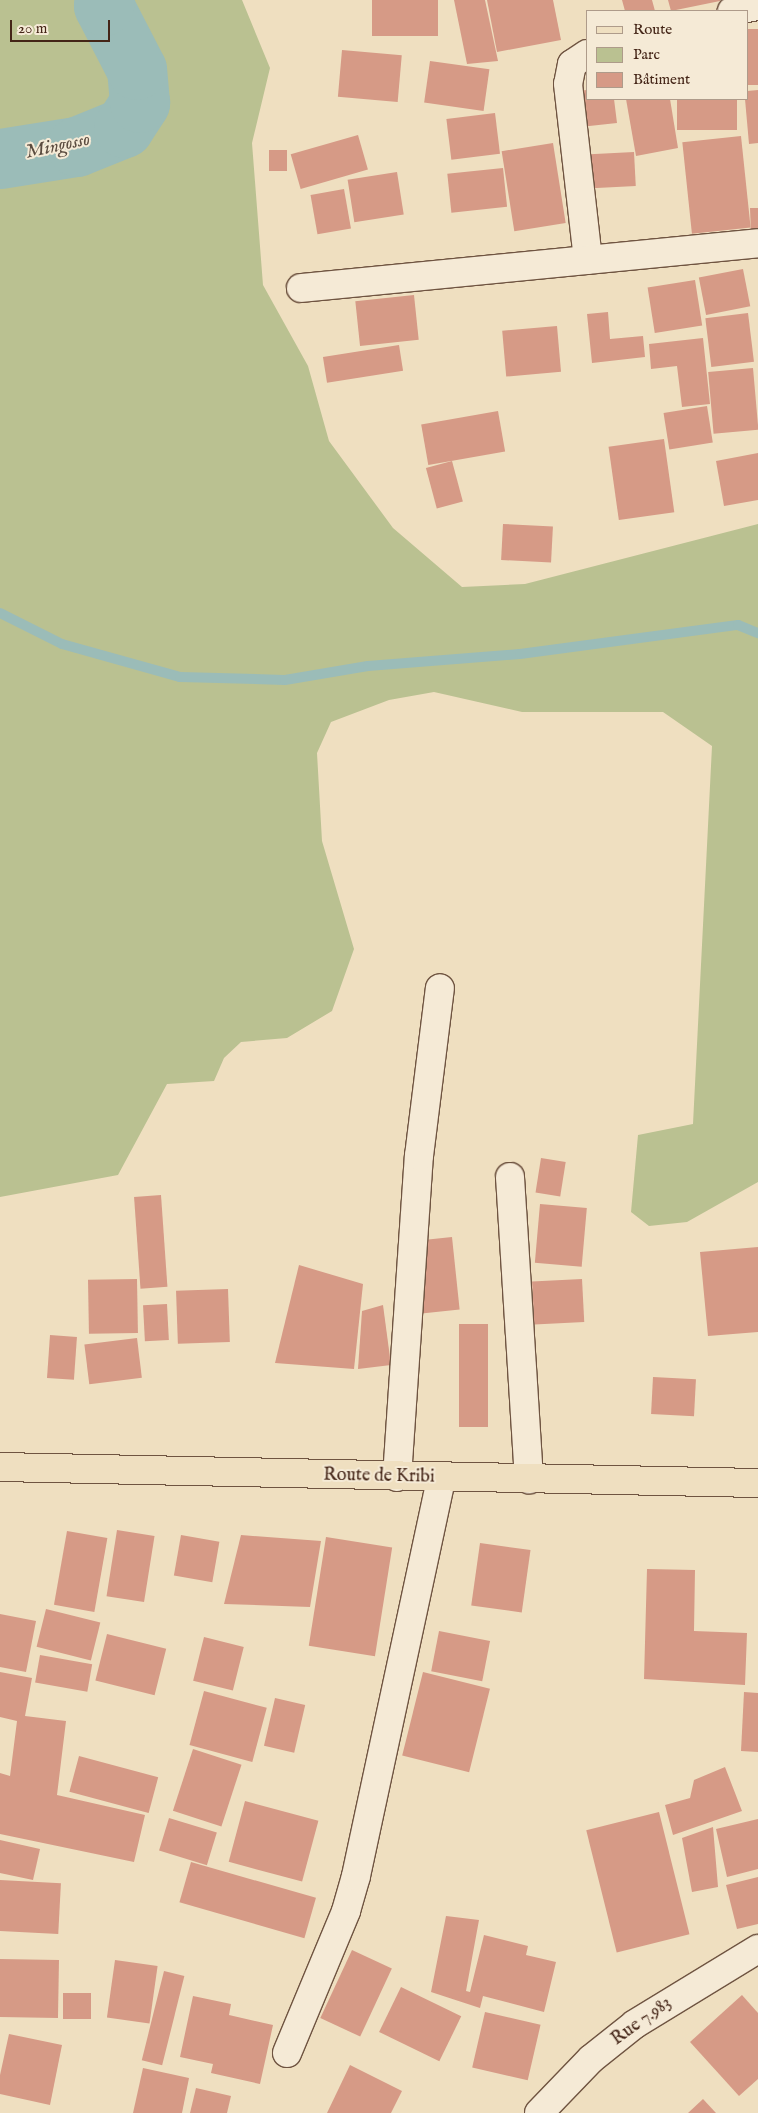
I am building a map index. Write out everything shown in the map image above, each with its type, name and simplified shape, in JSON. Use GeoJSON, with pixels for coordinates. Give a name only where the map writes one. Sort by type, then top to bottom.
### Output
{"type":"FeatureCollection","features":[{"type":"Feature","properties":{"kind":"main road","name":"Route de Kribi"},"geometry":{"type":"LineString","coordinates":[[0,1467],[441,1478],[758,1483]]}},
{"type":"Feature","properties":{"kind":"street"},"geometry":{"type":"LineString","coordinates":[[737,10],[758,6]]}},
{"type":"Feature","properties":{"kind":"street"},"geometry":{"type":"LineString","coordinates":[[586,55],[572,64],[568,84],[588,260]]}},
{"type":"Feature","properties":{"kind":"street"},"geometry":{"type":"LineString","coordinates":[[301,288],[758,243]]}},
{"type":"Feature","properties":{"kind":"street"},"geometry":{"type":"LineString","coordinates":[[397,1477],[419,1156],[440,988]]}},
{"type":"Feature","properties":{"kind":"street"},"geometry":{"type":"LineString","coordinates":[[510,1177],[529,1479]]}},
{"type":"Feature","properties":{"kind":"street"},"geometry":{"type":"LineString","coordinates":[[287,2053],[346,1911],[356,1876],[441,1478]]}},
{"type":"Feature","properties":{"kind":"street","name":"Rue 7.983"},"geometry":{"type":"LineString","coordinates":[[538,2113],[591,2060],[635,2024],[758,1948]]}},
{"type":"Feature","properties":{"kind":"green space"},"geometry":{"type":"Polygon","coordinates":[[[0,0],[242,0],[270,68],[252,143],[263,285],[308,366],[329,441],[393,528],[462,587],[525,584],[758,524],[758,1182],[687,1222],[649,1226],[631,1212],[638,1135],[693,1124],[712,746],[663,712],[522,712],[434,692],[389,700],[331,722],[317,753],[322,841],[354,949],[332,1011],[287,1038],[241,1042],[224,1058],[214,1081],[167,1084],[118,1175],[0,1197],[0,0]]]}},
{"type":"Feature","properties":{"kind":"building"},"geometry":{"type":"Polygon","coordinates":[[[372,0],[438,0],[438,36],[372,36],[372,0]]]}},
{"type":"Feature","properties":{"kind":"building"},"geometry":{"type":"Polygon","coordinates":[[[454,0],[485,0],[498,61],[467,64],[454,0]]]}},
{"type":"Feature","properties":{"kind":"building"},"geometry":{"type":"Polygon","coordinates":[[[487,0],[553,0],[561,40],[497,52],[487,0]]]}},
{"type":"Feature","properties":{"kind":"building"},"geometry":{"type":"Polygon","coordinates":[[[622,0],[652,0],[655,10],[625,10],[622,0]]]}},
{"type":"Feature","properties":{"kind":"building"},"geometry":{"type":"Polygon","coordinates":[[[668,0],[720,0],[676,10],[671,10],[668,0]]]}},
{"type":"Feature","properties":{"kind":"building"},"geometry":{"type":"Polygon","coordinates":[[[748,29],[758,29],[758,85],[748,85],[748,29]]]}},
{"type":"Feature","properties":{"kind":"building"},"geometry":{"type":"Polygon","coordinates":[[[342,50],[402,55],[398,102],[338,97],[342,50]]]}},
{"type":"Feature","properties":{"kind":"building"},"geometry":{"type":"Polygon","coordinates":[[[430,61],[489,69],[484,111],[424,103],[430,61]]]}},
{"type":"Feature","properties":{"kind":"building"},"geometry":{"type":"Polygon","coordinates":[[[586,90],[586,100],[614,100],[617,123],[580,127],[576,91],[586,90]]]}},
{"type":"Feature","properties":{"kind":"building"},"geometry":{"type":"Polygon","coordinates":[[[758,90],[758,143],[749,144],[745,100],[748,100],[748,91],[758,90]]]}},
{"type":"Feature","properties":{"kind":"building"},"geometry":{"type":"Polygon","coordinates":[[[626,100],[670,100],[678,148],[636,156],[626,100]]]}},
{"type":"Feature","properties":{"kind":"building"},"geometry":{"type":"Polygon","coordinates":[[[677,100],[737,100],[737,130],[677,130],[677,100]]]}},
{"type":"Feature","properties":{"kind":"building"},"geometry":{"type":"Polygon","coordinates":[[[495,113],[500,154],[451,160],[446,119],[495,113]]]}},
{"type":"Feature","properties":{"kind":"building"},"geometry":{"type":"Polygon","coordinates":[[[358,135],[368,170],[301,189],[291,154],[358,135]]]}},
{"type":"Feature","properties":{"kind":"building"},"geometry":{"type":"Polygon","coordinates":[[[741,136],[751,227],[692,234],[682,142],[741,136]]]}},
{"type":"Feature","properties":{"kind":"building"},"geometry":{"type":"Polygon","coordinates":[[[553,143],[566,223],[514,231],[502,151],[553,143]]]}},
{"type":"Feature","properties":{"kind":"building"},"geometry":{"type":"Polygon","coordinates":[[[269,150],[287,150],[287,171],[269,171],[269,150]]]}},
{"type":"Feature","properties":{"kind":"building"},"geometry":{"type":"Polygon","coordinates":[[[634,152],[636,186],[592,188],[590,154],[634,152]]]}},
{"type":"Feature","properties":{"kind":"building"},"geometry":{"type":"Polygon","coordinates":[[[503,168],[507,207],[451,213],[447,174],[503,168]]]}},
{"type":"Feature","properties":{"kind":"building"},"geometry":{"type":"Polygon","coordinates":[[[397,172],[404,214],[354,222],[348,180],[397,172]]]}},
{"type":"Feature","properties":{"kind":"building"},"geometry":{"type":"Polygon","coordinates":[[[344,189],[351,228],[317,234],[311,195],[344,189]]]}},
{"type":"Feature","properties":{"kind":"building"},"geometry":{"type":"Polygon","coordinates":[[[750,208],[758,208],[758,234],[751,235],[750,208]]]}},
{"type":"Feature","properties":{"kind":"building"},"geometry":{"type":"Polygon","coordinates":[[[743,269],[750,306],[706,315],[699,278],[743,269]]]}},
{"type":"Feature","properties":{"kind":"building"},"geometry":{"type":"Polygon","coordinates":[[[695,280],[702,325],[655,333],[648,288],[695,280]]]}},
{"type":"Feature","properties":{"kind":"building"},"geometry":{"type":"Polygon","coordinates":[[[414,295],[419,340],[360,346],[355,301],[414,295]]]}},
{"type":"Feature","properties":{"kind":"building"},"geometry":{"type":"Polygon","coordinates":[[[608,312],[610,339],[643,336],[645,357],[592,363],[587,314],[608,312]]]}},
{"type":"Feature","properties":{"kind":"building"},"geometry":{"type":"Polygon","coordinates":[[[748,313],[754,362],[711,367],[705,318],[748,313]]]}},
{"type":"Feature","properties":{"kind":"building"},"geometry":{"type":"Polygon","coordinates":[[[557,326],[561,372],[506,377],[502,331],[557,326]]]}},
{"type":"Feature","properties":{"kind":"building"},"geometry":{"type":"Polygon","coordinates":[[[703,338],[710,404],[682,407],[677,366],[651,369],[649,344],[703,338]]]}},
{"type":"Feature","properties":{"kind":"building"},"geometry":{"type":"Polygon","coordinates":[[[399,345],[403,371],[327,383],[323,357],[399,345]]]}},
{"type":"Feature","properties":{"kind":"building"},"geometry":{"type":"Polygon","coordinates":[[[753,368],[758,430],[714,434],[708,372],[753,368]]]}},
{"type":"Feature","properties":{"kind":"building"},"geometry":{"type":"Polygon","coordinates":[[[707,406],[713,443],[669,449],[664,413],[707,406]]]}},
{"type":"Feature","properties":{"kind":"building"},"geometry":{"type":"Polygon","coordinates":[[[498,411],[505,451],[428,465],[421,425],[498,411]]]}},
{"type":"Feature","properties":{"kind":"building"},"geometry":{"type":"Polygon","coordinates":[[[664,439],[674,512],[619,520],[609,447],[664,439]]]}},
{"type":"Feature","properties":{"kind":"building"},"geometry":{"type":"Polygon","coordinates":[[[758,453],[758,500],[724,506],[716,461],[758,453]]]}},
{"type":"Feature","properties":{"kind":"building"},"geometry":{"type":"Polygon","coordinates":[[[452,461],[463,502],[437,509],[426,468],[452,461]]]}},
{"type":"Feature","properties":{"kind":"building"},"geometry":{"type":"Polygon","coordinates":[[[503,524],[553,527],[551,563],[501,560],[503,524]]]}},
{"type":"Feature","properties":{"kind":"building"},"geometry":{"type":"Polygon","coordinates":[[[541,1158],[566,1162],[560,1196],[536,1193],[541,1158]]]}},
{"type":"Feature","properties":{"kind":"building"},"geometry":{"type":"Polygon","coordinates":[[[161,1195],[167,1287],[140,1289],[134,1197],[161,1195]]]}},
{"type":"Feature","properties":{"kind":"building"},"geometry":{"type":"Polygon","coordinates":[[[540,1204],[587,1208],[582,1267],[535,1263],[540,1204]]]}},
{"type":"Feature","properties":{"kind":"building"},"geometry":{"type":"Polygon","coordinates":[[[452,1237],[460,1310],[410,1315],[402,1242],[452,1237]]]}},
{"type":"Feature","properties":{"kind":"building"},"geometry":{"type":"Polygon","coordinates":[[[758,1247],[758,1332],[708,1336],[700,1252],[758,1247]]]}},
{"type":"Feature","properties":{"kind":"building"},"geometry":{"type":"Polygon","coordinates":[[[299,1265],[363,1284],[354,1369],[275,1363],[299,1265]]]}},
{"type":"Feature","properties":{"kind":"building"},"geometry":{"type":"Polygon","coordinates":[[[137,1279],[138,1333],[89,1334],[88,1280],[137,1279]]]}},
{"type":"Feature","properties":{"kind":"building"},"geometry":{"type":"Polygon","coordinates":[[[582,1279],[584,1322],[534,1325],[532,1282],[582,1279]]]}},
{"type":"Feature","properties":{"kind":"building"},"geometry":{"type":"Polygon","coordinates":[[[228,1289],[230,1342],[178,1344],[176,1291],[228,1289]]]}},
{"type":"Feature","properties":{"kind":"building"},"geometry":{"type":"Polygon","coordinates":[[[167,1304],[169,1340],[145,1341],[143,1305],[167,1304]]]}},
{"type":"Feature","properties":{"kind":"building"},"geometry":{"type":"Polygon","coordinates":[[[383,1305],[391,1365],[358,1369],[362,1311],[383,1305]]]}},
{"type":"Feature","properties":{"kind":"building"},"geometry":{"type":"Polygon","coordinates":[[[459,1324],[488,1324],[488,1427],[459,1427],[459,1324]]]}},
{"type":"Feature","properties":{"kind":"building"},"geometry":{"type":"Polygon","coordinates":[[[50,1335],[77,1337],[74,1380],[47,1378],[50,1335]]]}},
{"type":"Feature","properties":{"kind":"building"},"geometry":{"type":"Polygon","coordinates":[[[137,1338],[142,1378],[89,1384],[84,1344],[137,1338]]]}},
{"type":"Feature","properties":{"kind":"building"},"geometry":{"type":"Polygon","coordinates":[[[653,1377],[696,1379],[694,1416],[651,1414],[653,1377]]]}},
{"type":"Feature","properties":{"kind":"building"},"geometry":{"type":"Polygon","coordinates":[[[117,1530],[155,1536],[144,1602],[107,1596],[117,1530]]]}},
{"type":"Feature","properties":{"kind":"building"},"geometry":{"type":"Polygon","coordinates":[[[67,1531],[107,1538],[94,1612],[54,1605],[67,1531]]]}},
{"type":"Feature","properties":{"kind":"building"},"geometry":{"type":"Polygon","coordinates":[[[181,1535],[219,1542],[212,1582],[174,1575],[181,1535]]]}},
{"type":"Feature","properties":{"kind":"building"},"geometry":{"type":"Polygon","coordinates":[[[241,1535],[321,1541],[310,1607],[224,1604],[241,1535]]]}},
{"type":"Feature","properties":{"kind":"building"},"geometry":{"type":"Polygon","coordinates":[[[326,1537],[392,1547],[375,1656],[309,1646],[326,1537]]]}},
{"type":"Feature","properties":{"kind":"building"},"geometry":{"type":"Polygon","coordinates":[[[480,1543],[531,1550],[522,1612],[471,1605],[480,1543]]]}},
{"type":"Feature","properties":{"kind":"building"},"geometry":{"type":"Polygon","coordinates":[[[647,1569],[695,1570],[694,1631],[747,1633],[745,1685],[644,1679],[647,1569]]]}},
{"type":"Feature","properties":{"kind":"building"},"geometry":{"type":"Polygon","coordinates":[[[46,1609],[100,1623],[91,1660],[37,1647],[46,1609]]]}},
{"type":"Feature","properties":{"kind":"building"},"geometry":{"type":"Polygon","coordinates":[[[0,1614],[36,1621],[26,1672],[0,1667],[0,1614]]]}},
{"type":"Feature","properties":{"kind":"building"},"geometry":{"type":"Polygon","coordinates":[[[439,1631],[490,1641],[482,1681],[431,1671],[439,1631]]]}},
{"type":"Feature","properties":{"kind":"building"},"geometry":{"type":"Polygon","coordinates":[[[107,1634],[166,1649],[155,1695],[95,1681],[107,1634]]]}},
{"type":"Feature","properties":{"kind":"building"},"geometry":{"type":"Polygon","coordinates":[[[204,1637],[244,1647],[233,1691],[193,1681],[204,1637]]]}},
{"type":"Feature","properties":{"kind":"building"},"geometry":{"type":"Polygon","coordinates":[[[40,1655],[92,1664],[87,1692],[35,1683],[40,1655]]]}},
{"type":"Feature","properties":{"kind":"building"},"geometry":{"type":"Polygon","coordinates":[[[0,1672],[32,1678],[25,1716],[66,1721],[57,1795],[145,1815],[134,1862],[0,1834],[0,1773],[10,1776],[17,1721],[0,1717],[0,1672]]]}},
{"type":"Feature","properties":{"kind":"building"},"geometry":{"type":"Polygon","coordinates":[[[423,1672],[490,1689],[469,1772],[402,1755],[423,1672]]]}},
{"type":"Feature","properties":{"kind":"building"},"geometry":{"type":"Polygon","coordinates":[[[204,1691],[267,1708],[252,1762],[190,1745],[204,1691]]]}},
{"type":"Feature","properties":{"kind":"building"},"geometry":{"type":"Polygon","coordinates":[[[744,1692],[758,1693],[758,1752],[741,1751],[744,1692]]]}},
{"type":"Feature","properties":{"kind":"building"},"geometry":{"type":"Polygon","coordinates":[[[275,1698],[305,1705],[294,1753],[264,1746],[275,1698]]]}},
{"type":"Feature","properties":{"kind":"building"},"geometry":{"type":"Polygon","coordinates":[[[193,1749],[242,1765],[221,1827],[173,1811],[193,1749]]]}},
{"type":"Feature","properties":{"kind":"building"},"geometry":{"type":"Polygon","coordinates":[[[79,1756],[158,1777],[149,1813],[69,1792],[79,1756]]]}},
{"type":"Feature","properties":{"kind":"building"},"geometry":{"type":"Polygon","coordinates":[[[725,1767],[742,1811],[673,1835],[665,1805],[690,1798],[694,1780],[725,1767]]]}},
{"type":"Feature","properties":{"kind":"building"},"geometry":{"type":"Polygon","coordinates":[[[245,1801],[318,1821],[302,1882],[229,1862],[245,1801]]]}},
{"type":"Feature","properties":{"kind":"building"},"geometry":{"type":"Polygon","coordinates":[[[659,1812],[689,1934],[617,1952],[586,1830],[659,1812]]]}},
{"type":"Feature","properties":{"kind":"building"},"geometry":{"type":"Polygon","coordinates":[[[169,1818],[217,1833],[207,1865],[159,1851],[169,1818]]]}},
{"type":"Feature","properties":{"kind":"building"},"geometry":{"type":"Polygon","coordinates":[[[758,1819],[758,1869],[727,1877],[716,1829],[758,1819]]]}},
{"type":"Feature","properties":{"kind":"building"},"geometry":{"type":"Polygon","coordinates":[[[713,1827],[718,1887],[692,1892],[682,1838],[713,1827]]]}},
{"type":"Feature","properties":{"kind":"building"},"geometry":{"type":"Polygon","coordinates":[[[0,1840],[40,1849],[33,1880],[0,1873],[0,1840]]]}},
{"type":"Feature","properties":{"kind":"building"},"geometry":{"type":"Polygon","coordinates":[[[191,1862],[316,1898],[304,1938],[179,1902],[191,1862]]]}},
{"type":"Feature","properties":{"kind":"building"},"geometry":{"type":"Polygon","coordinates":[[[758,1877],[758,1924],[737,1929],[726,1885],[758,1877]]]}},
{"type":"Feature","properties":{"kind":"building"},"geometry":{"type":"Polygon","coordinates":[[[0,1880],[61,1883],[58,1934],[0,1931],[0,1880]]]}},
{"type":"Feature","properties":{"kind":"building"},"geometry":{"type":"Polygon","coordinates":[[[446,1916],[479,1920],[466,1991],[470,1992],[484,1935],[528,1946],[526,1955],[556,1962],[544,2012],[483,1996],[480,2008],[431,1992],[446,1916]]]}},
{"type":"Feature","properties":{"kind":"building"},"geometry":{"type":"Polygon","coordinates":[[[352,1950],[392,1969],[360,2037],[320,2018],[352,1950]]]}},
{"type":"Feature","properties":{"kind":"building"},"geometry":{"type":"Polygon","coordinates":[[[0,1959],[59,1960],[58,2018],[0,2017],[0,1959]]]}},
{"type":"Feature","properties":{"kind":"building"},"geometry":{"type":"Polygon","coordinates":[[[115,1960],[158,1966],[150,2023],[107,2017],[115,1960]]]}},
{"type":"Feature","properties":{"kind":"building"},"geometry":{"type":"Polygon","coordinates":[[[164,1971],[184,1976],[162,2065],[142,2060],[164,1971]]]}},
{"type":"Feature","properties":{"kind":"building"},"geometry":{"type":"Polygon","coordinates":[[[401,1987],[461,2016],[439,2061],[379,2032],[401,1987]]]}},
{"type":"Feature","properties":{"kind":"building"},"geometry":{"type":"Polygon","coordinates":[[[63,1993],[91,1993],[91,2019],[63,2019],[63,1993]]]}},
{"type":"Feature","properties":{"kind":"building"},"geometry":{"type":"Polygon","coordinates":[[[742,1995],[758,2013],[758,2079],[739,2096],[690,2042],[742,1995]]]}},
{"type":"Feature","properties":{"kind":"building"},"geometry":{"type":"Polygon","coordinates":[[[193,1996],[231,2004],[229,2015],[273,2025],[260,2084],[211,2073],[213,2064],[180,2057],[193,1996]]]}},
{"type":"Feature","properties":{"kind":"building"},"geometry":{"type":"Polygon","coordinates":[[[485,2012],[541,2025],[528,2080],[472,2068],[485,2012]]]}},
{"type":"Feature","properties":{"kind":"building"},"geometry":{"type":"Polygon","coordinates":[[[9,2034],[62,2045],[50,2105],[0,2094],[0,2075],[9,2034]]]}},
{"type":"Feature","properties":{"kind":"building"},"geometry":{"type":"Polygon","coordinates":[[[350,2065],[402,2091],[391,2113],[327,2113],[350,2065]]]}},
{"type":"Feature","properties":{"kind":"building"},"geometry":{"type":"Polygon","coordinates":[[[143,2068],[189,2078],[182,2113],[133,2113],[143,2068]]]}},
{"type":"Feature","properties":{"kind":"building"},"geometry":{"type":"Polygon","coordinates":[[[196,2088],[231,2096],[227,2113],[190,2113],[196,2088]]]}},
{"type":"Feature","properties":{"kind":"building"},"geometry":{"type":"Polygon","coordinates":[[[703,2099],[716,2113],[688,2113],[703,2099]]]}},
{"type":"Feature","properties":{"kind":"waterway","name":"Mingosso"},"geometry":{"type":"LineString","coordinates":[[0,159],[77,147],[124,128],[140,103],[137,70],[104,6],[105,0]]}},
{"type":"Feature","properties":{"kind":"waterway"},"geometry":{"type":"LineString","coordinates":[[0,613],[62,644],[180,677],[285,680],[368,666],[520,654],[738,625],[758,633]]}}]}
